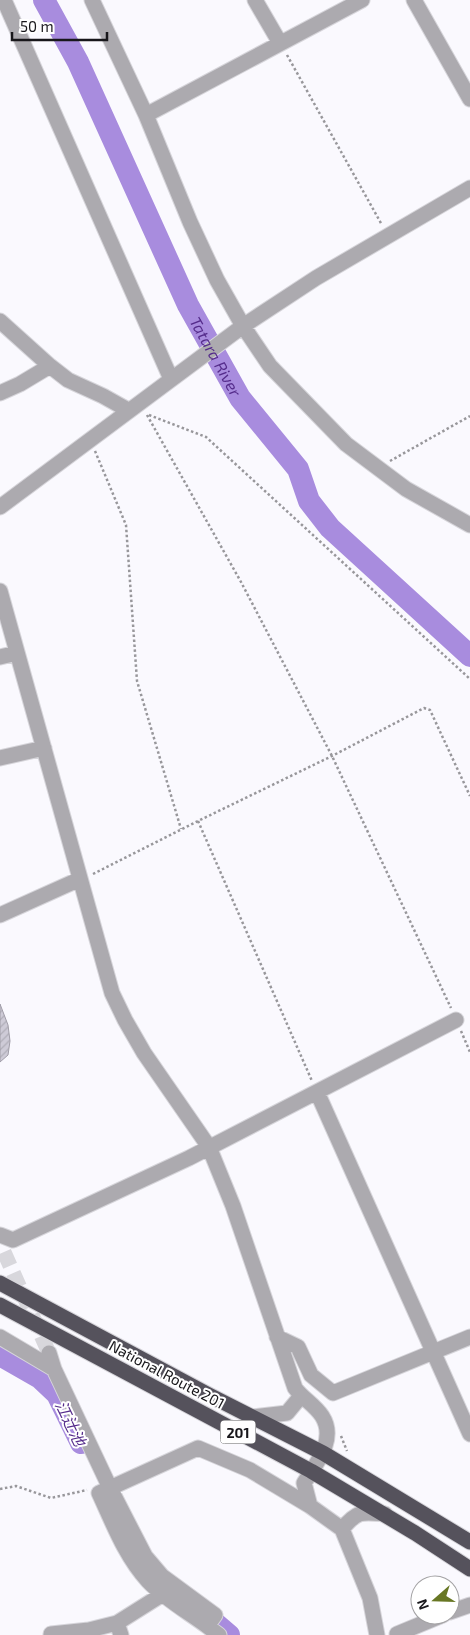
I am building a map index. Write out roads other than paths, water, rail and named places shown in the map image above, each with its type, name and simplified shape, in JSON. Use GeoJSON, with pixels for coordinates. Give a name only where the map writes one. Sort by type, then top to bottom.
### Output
{"type":"FeatureCollection","features":[{"type":"Feature","properties":{"kind":"highway","name":"National Route 201"},"geometry":{"type":"LineString","coordinates":[[0,1283],[323,1453],[470,1542]]}},
{"type":"Feature","properties":{"kind":"highway","name":"National Route 201"},"geometry":{"type":"LineString","coordinates":[[0,1305],[312,1471],[385,1514],[470,1569]]}},
{"type":"Feature","properties":{"kind":"street"},"geometry":{"type":"LineString","coordinates":[[4,0],[174,377]]}},
{"type":"Feature","properties":{"kind":"street"},"geometry":{"type":"LineString","coordinates":[[92,0],[146,116],[190,222],[240,328],[270,366],[346,444],[406,489],[470,525]]}},
{"type":"Feature","properties":{"kind":"street"},"geometry":{"type":"LineString","coordinates":[[255,0],[280,43]]}},
{"type":"Feature","properties":{"kind":"street"},"geometry":{"type":"LineString","coordinates":[[146,116],[362,0]]}},
{"type":"Feature","properties":{"kind":"street"},"geometry":{"type":"LineString","coordinates":[[414,0],[470,99]]}},
{"type":"Feature","properties":{"kind":"street"},"geometry":{"type":"LineString","coordinates":[[0,507],[91,440],[138,410],[174,377],[240,328],[316,278],[470,188]]}},
{"type":"Feature","properties":{"kind":"street"},"geometry":{"type":"LineString","coordinates":[[0,320],[68,380],[138,410]]}},
{"type":"Feature","properties":{"kind":"street"},"geometry":{"type":"LineString","coordinates":[[0,393],[20,384],[50,366]]}},
{"type":"Feature","properties":{"kind":"street"},"geometry":{"type":"LineString","coordinates":[[0,591],[112,993],[124,1020],[144,1052],[209,1147],[233,1206],[291,1378],[301,1396],[322,1415],[326,1424],[327,1441],[323,1453],[304,1483],[310,1506]]}},
{"type":"Feature","properties":{"kind":"street"},"geometry":{"type":"LineString","coordinates":[[0,657],[17,653]]}},
{"type":"Feature","properties":{"kind":"street"},"geometry":{"type":"LineString","coordinates":[[0,758],[44,748]]}},
{"type":"Feature","properties":{"kind":"street"},"geometry":{"type":"LineString","coordinates":[[0,915],[80,879]]}},
{"type":"Feature","properties":{"kind":"street"},"geometry":{"type":"LineString","coordinates":[[0,1235],[13,1240],[188,1158],[456,1020]]}},
{"type":"Feature","properties":{"kind":"street"},"geometry":{"type":"LineString","coordinates":[[317,1092],[470,1434]]}},
{"type":"Feature","properties":{"kind":"street"},"geometry":{"type":"LineString","coordinates":[[0,1337],[54,1369]]}},
{"type":"Feature","properties":{"kind":"street"},"geometry":{"type":"LineString","coordinates":[[277,1337],[298,1347],[311,1375],[333,1393],[470,1337]]}},
{"type":"Feature","properties":{"kind":"street"},"geometry":{"type":"LineString","coordinates":[[49,1353],[104,1490],[122,1542],[133,1563],[149,1582],[163,1594],[213,1631],[215,1615],[162,1576],[146,1556],[104,1490]]}},
{"type":"Feature","properties":{"kind":"street"},"geometry":{"type":"LineString","coordinates":[[253,1417],[287,1413],[301,1396]]}},
{"type":"Feature","properties":{"kind":"street"},"geometry":{"type":"LineString","coordinates":[[104,1490],[198,1448],[250,1470],[310,1506],[342,1529],[370,1598],[378,1635]]}},
{"type":"Feature","properties":{"kind":"street"},"geometry":{"type":"LineString","coordinates":[[342,1529],[361,1512],[385,1514]]}},
{"type":"Feature","properties":{"kind":"street"},"geometry":{"type":"LineString","coordinates":[[50,1634],[119,1629],[163,1594]]}},
{"type":"Feature","properties":{"kind":"street"},"geometry":{"type":"LineString","coordinates":[[394,1635],[418,1625]]}},
{"type":"Feature","properties":{"kind":"waterway","name":"Tatara River"},"geometry":{"type":"LineString","coordinates":[[44,0],[78,62],[188,305],[240,398],[298,469],[309,501],[330,528],[470,656]]}},
{"type":"Feature","properties":{"kind":"waterway","name":"江辻池"},"geometry":{"type":"LineString","coordinates":[[0,1355],[40,1378],[57,1394],[81,1443]]}},
{"type":"Feature","properties":{"kind":"waterway","name":"江辻池"},"geometry":{"type":"LineString","coordinates":[[215,1623],[229,1635]]}},
{"type":"Feature","properties":{"kind":"tunnel"},"geometry":{"type":"LineString","coordinates":[[4,1252],[49,1353]]}}]}
